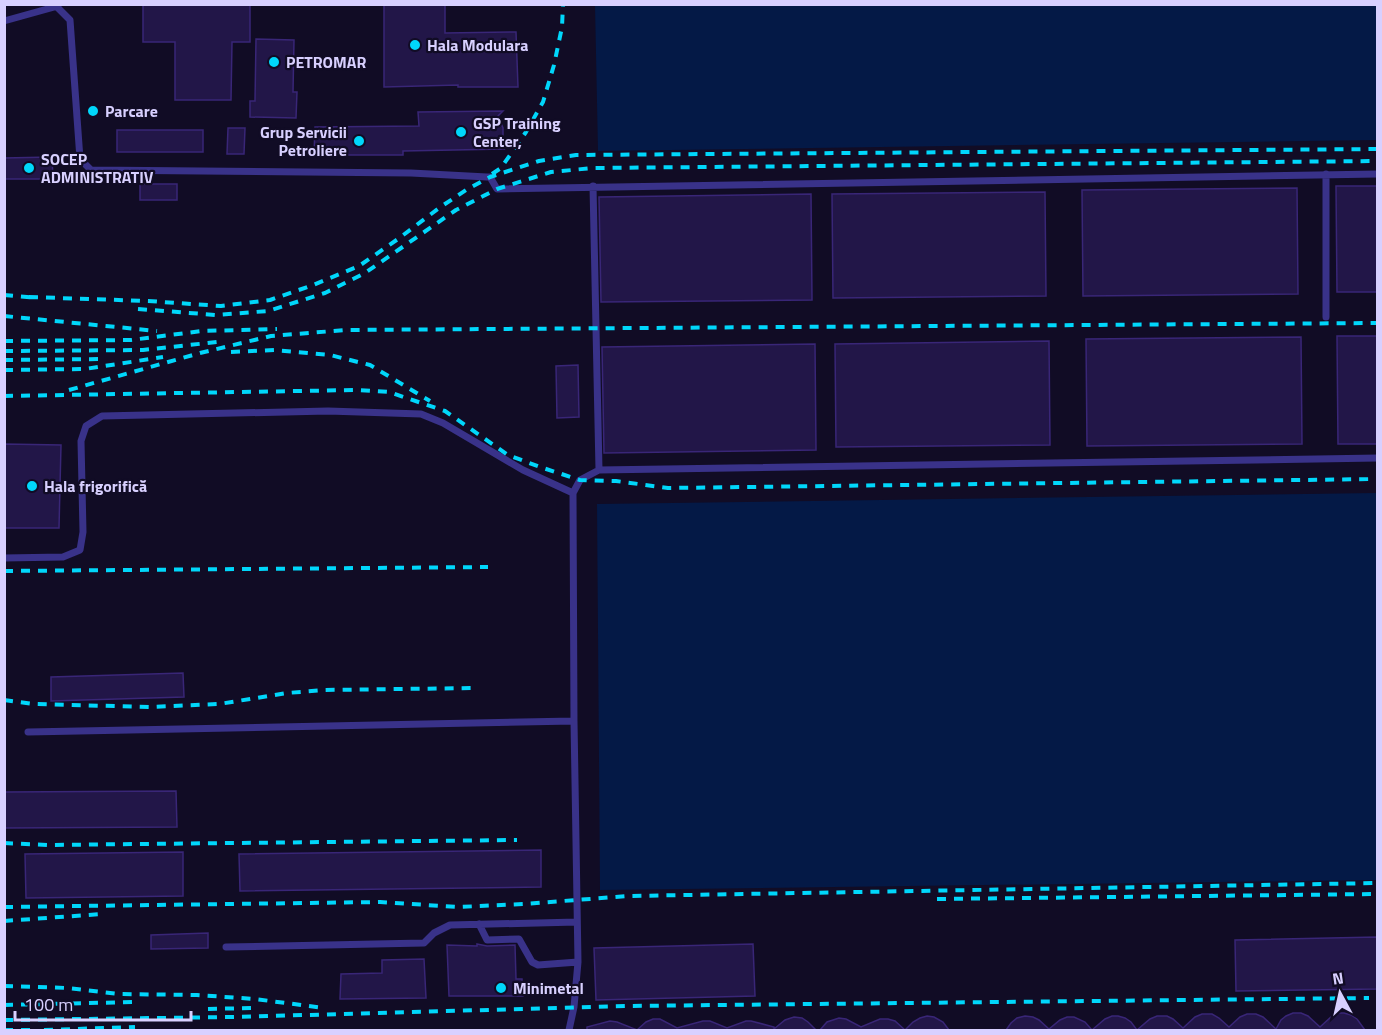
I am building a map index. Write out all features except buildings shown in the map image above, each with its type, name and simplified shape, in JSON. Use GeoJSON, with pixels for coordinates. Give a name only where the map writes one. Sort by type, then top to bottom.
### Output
{"type":"FeatureCollection","features":[{"type":"Feature","properties":{"kind":"lane"},"geometry":{"type":"LineString","coordinates":[[4,21],[58,5],[70,20],[80,159],[91,170],[490,177],[497,189],[1377,174]]}},
{"type":"Feature","properties":{"kind":"lane"},"geometry":{"type":"LineString","coordinates":[[1326,174],[1326,317]]}},
{"type":"Feature","properties":{"kind":"lane"},"geometry":{"type":"LineString","coordinates":[[593,186],[599,470]]}},
{"type":"Feature","properties":{"kind":"lane"},"geometry":{"type":"LineString","coordinates":[[4,558],[63,558],[80,550],[83,532],[81,441],[86,426],[102,416],[328,411],[421,414],[443,423],[524,470],[573,493]]}},
{"type":"Feature","properties":{"kind":"lane"},"geometry":{"type":"LineString","coordinates":[[569,1030],[574,1007],[578,962],[573,493],[580,480],[599,470],[1377,458]]}},
{"type":"Feature","properties":{"kind":"lane"},"geometry":{"type":"LineString","coordinates":[[28,732],[574,721]]}},
{"type":"Feature","properties":{"kind":"lane"},"geometry":{"type":"LineString","coordinates":[[226,947],[424,943],[434,933],[450,925],[577,921]]}},
{"type":"Feature","properties":{"kind":"lane"},"geometry":{"type":"LineString","coordinates":[[479,924],[487,940],[519,939],[532,962],[538,965],[578,962]]}},
{"type":"Feature","properties":{"kind":"water"},"geometry":{"type":"Polygon","coordinates":[[[595,5],[1377,5],[1377,140],[598,151],[595,5]]]}},
{"type":"Feature","properties":{"kind":"water"},"geometry":{"type":"Polygon","coordinates":[[[1377,493],[1377,880],[600,890],[597,504],[1377,493]]]}},
{"type":"Feature","properties":{"kind":"railway"},"geometry":{"type":"LineString","coordinates":[[492,174],[501,168],[543,102],[562,27],[563,4]]}},
{"type":"Feature","properties":{"kind":"railway"},"geometry":{"type":"LineString","coordinates":[[29,297],[221,306],[270,300],[359,266],[439,208],[490,177],[539,161],[576,155],[1378,149]]}},
{"type":"Feature","properties":{"kind":"railway"},"geometry":{"type":"LineString","coordinates":[[138,309],[216,315],[268,311],[325,293],[365,273],[456,210],[497,189],[551,172],[593,168],[1378,161]]}},
{"type":"Feature","properties":{"kind":"railway"},"geometry":{"type":"LineString","coordinates":[[4,295],[37,298]]}},
{"type":"Feature","properties":{"kind":"railway"},"geometry":{"type":"LineString","coordinates":[[4,316],[157,331]]}},
{"type":"Feature","properties":{"kind":"railway"},"geometry":{"type":"LineString","coordinates":[[69,390],[200,353],[271,336],[346,330],[1378,323]]}},
{"type":"Feature","properties":{"kind":"railway"},"geometry":{"type":"LineString","coordinates":[[4,341],[131,340],[202,331],[277,329]]}},
{"type":"Feature","properties":{"kind":"railway"},"geometry":{"type":"LineString","coordinates":[[4,351],[143,350],[217,342]]}},
{"type":"Feature","properties":{"kind":"railway"},"geometry":{"type":"LineString","coordinates":[[231,352],[274,350],[330,355],[370,365],[430,401]]}},
{"type":"Feature","properties":{"kind":"railway"},"geometry":{"type":"LineString","coordinates":[[4,370],[85,369],[163,357]]}},
{"type":"Feature","properties":{"kind":"railway"},"geometry":{"type":"LineString","coordinates":[[4,360],[105,359]]}},
{"type":"Feature","properties":{"kind":"railway"},"geometry":{"type":"LineString","coordinates":[[4,396],[358,390],[389,392],[445,411],[508,455],[540,467],[580,480],[616,481],[668,488],[1378,479]]}},
{"type":"Feature","properties":{"kind":"railway"},"geometry":{"type":"LineString","coordinates":[[4,571],[488,567]]}},
{"type":"Feature","properties":{"kind":"railway"},"geometry":{"type":"LineString","coordinates":[[4,700],[34,704],[149,707],[219,704],[287,693],[325,690],[477,688]]}},
{"type":"Feature","properties":{"kind":"railway"},"geometry":{"type":"LineString","coordinates":[[4,843],[47,845],[517,840]]}},
{"type":"Feature","properties":{"kind":"railway"},"geometry":{"type":"LineString","coordinates":[[4,907],[380,902],[458,907],[628,896],[1378,883]]}},
{"type":"Feature","properties":{"kind":"railway"},"geometry":{"type":"LineString","coordinates":[[937,899],[1378,894]]}},
{"type":"Feature","properties":{"kind":"railway"},"geometry":{"type":"LineString","coordinates":[[4,921],[102,914]]}},
{"type":"Feature","properties":{"kind":"railway"},"geometry":{"type":"LineString","coordinates":[[4,986],[68,988],[119,994],[197,995],[255,999],[324,1008]]}},
{"type":"Feature","properties":{"kind":"railway"},"geometry":{"type":"LineString","coordinates":[[4,1020],[234,1017],[628,1006],[1369,998]]}},
{"type":"Feature","properties":{"kind":"railway"},"geometry":{"type":"LineString","coordinates":[[4,1005],[136,1002]]}},
{"type":"Feature","properties":{"kind":"railway"},"geometry":{"type":"LineString","coordinates":[[208,1009],[253,1008]]}},
{"type":"Feature","properties":{"kind":"railway"},"geometry":{"type":"LineString","coordinates":[[44,1030],[135,1027]]}},
{"type":"Feature","properties":{"kind":"railway"},"geometry":{"type":"LineString","coordinates":[[4,1030],[32,1030]]}},
{"type":"Feature","properties":{"kind":"place","name":"Hala Modulara"},"geometry":{"type":"Point","coordinates":[415,45]}},
{"type":"Feature","properties":{"kind":"place","name":"PETROMAR"},"geometry":{"type":"Point","coordinates":[274,62]}},
{"type":"Feature","properties":{"kind":"place","name":"Parcare"},"geometry":{"type":"Point","coordinates":[93,111]}},
{"type":"Feature","properties":{"kind":"place","name":"GSP Training Center,"},"geometry":{"type":"Point","coordinates":[461,132]}},
{"type":"Feature","properties":{"kind":"place","name":"Grup Servicii Petroliere"},"geometry":{"type":"Point","coordinates":[359,141]}},
{"type":"Feature","properties":{"kind":"place","name":"SOCEP ADMINISTRATIV"},"geometry":{"type":"Point","coordinates":[29,168]}},
{"type":"Feature","properties":{"kind":"place","name":"Hala frigorifică"},"geometry":{"type":"Point","coordinates":[32,486]}},
{"type":"Feature","properties":{"kind":"place","name":"Minimetal"},"geometry":{"type":"Point","coordinates":[501,988]}}]}
